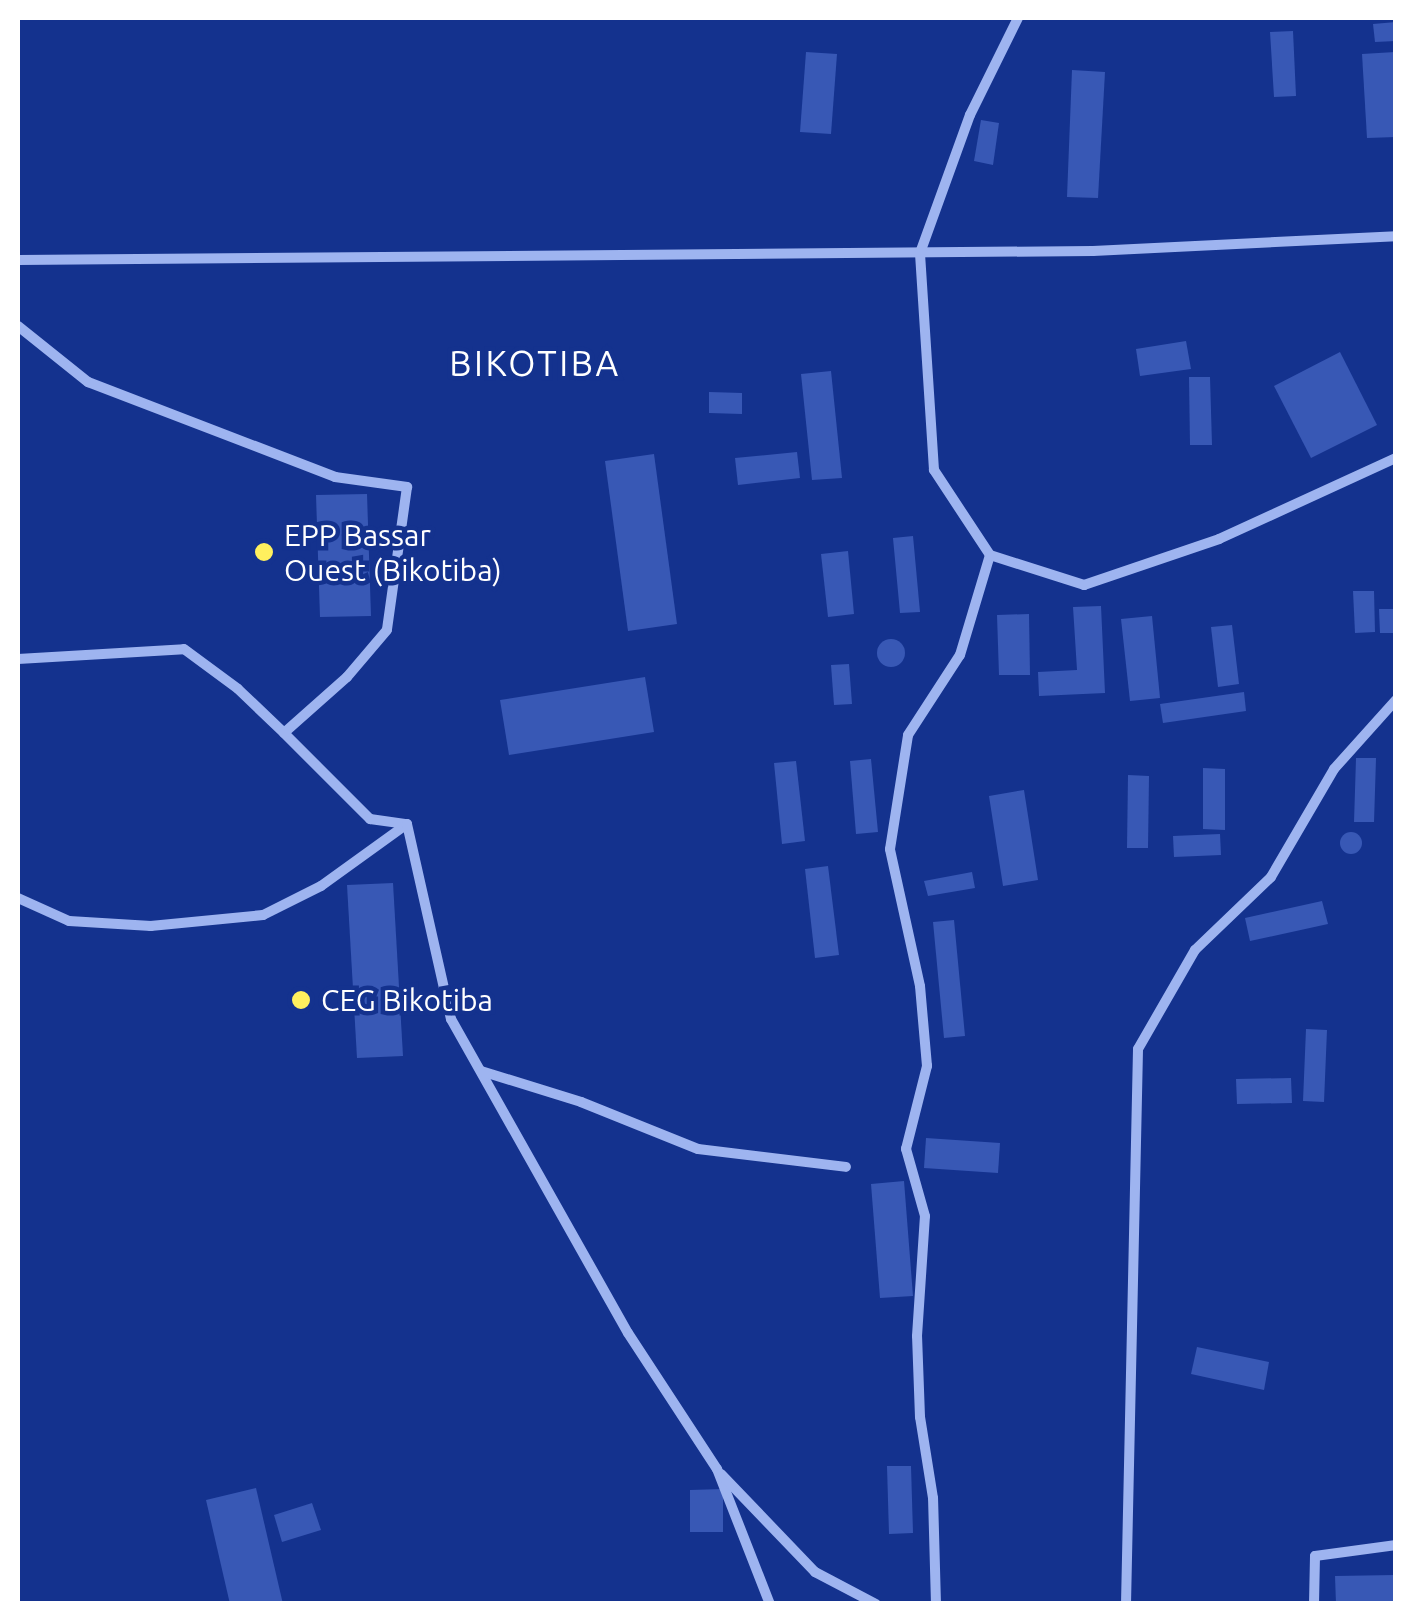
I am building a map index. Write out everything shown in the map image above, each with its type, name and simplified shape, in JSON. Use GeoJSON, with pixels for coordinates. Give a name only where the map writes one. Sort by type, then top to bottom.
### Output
{"type":"FeatureCollection","features":[{"type":"Feature","properties":{"kind":"street"},"geometry":{"type":"LineString","coordinates":[[1018,18],[970,114],[920,253],[934,470],[990,555],[1084,584],[1219,539],[1396,458]]}},
{"type":"Feature","properties":{"kind":"street"},"geometry":{"type":"LineString","coordinates":[[18,260],[1093,251],[1396,236]]}},
{"type":"Feature","properties":{"kind":"street"},"geometry":{"type":"LineString","coordinates":[[18,326],[88,382],[335,477],[407,488],[387,630],[347,677],[284,733]]}},
{"type":"Feature","properties":{"kind":"street"},"geometry":{"type":"LineString","coordinates":[[936,1604],[933,1498],[919,1401],[918,1336],[925,1216],[906,1149],[927,1066],[920,986],[890,850],[908,735],[960,655],[990,555]]}},
{"type":"Feature","properties":{"kind":"street"},"geometry":{"type":"LineString","coordinates":[[18,659],[184,650],[238,689],[370,819],[407,824]]}},
{"type":"Feature","properties":{"kind":"street"},"geometry":{"type":"LineString","coordinates":[[1126,1604],[1138,1049],[1195,950],[1270,877],[1334,769],[1396,700]]}},
{"type":"Feature","properties":{"kind":"street"},"geometry":{"type":"LineString","coordinates":[[18,898],[69,920],[102,923],[151,926],[263,914],[321,886],[407,824]]}},
{"type":"Feature","properties":{"kind":"street"},"geometry":{"type":"LineString","coordinates":[[407,824],[451,1019],[628,1334],[717,1469],[815,1572],[876,1604]]}},
{"type":"Feature","properties":{"kind":"street"},"geometry":{"type":"LineString","coordinates":[[480,1071],[581,1102],[698,1150],[846,1167]]}},
{"type":"Feature","properties":{"kind":"street"},"geometry":{"type":"LineString","coordinates":[[717,1469],[770,1604]]}},
{"type":"Feature","properties":{"kind":"street"},"geometry":{"type":"LineString","coordinates":[[1314,1604],[1315,1556],[1396,1545]]}},
{"type":"Feature","properties":{"kind":"building"},"geometry":{"type":"Polygon","coordinates":[[[1396,22],[1396,41],[1375,42],[1373,24],[1396,22]]]}},
{"type":"Feature","properties":{"kind":"building"},"geometry":{"type":"Polygon","coordinates":[[[1293,31],[1296,96],[1274,97],[1270,32],[1293,31]]]}},
{"type":"Feature","properties":{"kind":"building"},"geometry":{"type":"Polygon","coordinates":[[[806,52],[837,54],[831,134],[800,132],[806,52]]]}},
{"type":"Feature","properties":{"kind":"building"},"geometry":{"type":"Polygon","coordinates":[[[1395,52],[1396,137],[1367,138],[1362,54],[1395,52]]]}},
{"type":"Feature","properties":{"kind":"building"},"geometry":{"type":"Polygon","coordinates":[[[1072,70],[1105,72],[1098,198],[1067,197],[1072,70]]]}},
{"type":"Feature","properties":{"kind":"building"},"geometry":{"type":"Polygon","coordinates":[[[981,120],[999,123],[993,165],[974,161],[981,120]]]}},
{"type":"Feature","properties":{"kind":"building"},"geometry":{"type":"Polygon","coordinates":[[[1186,341],[1191,369],[1140,376],[1136,349],[1186,341]]]}},
{"type":"Feature","properties":{"kind":"building"},"geometry":{"type":"Polygon","coordinates":[[[1340,352],[1377,425],[1311,458],[1274,386],[1340,352]]]}},
{"type":"Feature","properties":{"kind":"building"},"geometry":{"type":"Polygon","coordinates":[[[831,371],[842,478],[812,480],[801,374],[831,371]]]}},
{"type":"Feature","properties":{"kind":"building"},"geometry":{"type":"Polygon","coordinates":[[[1189,377],[1210,377],[1212,445],[1190,445],[1189,377]]]}},
{"type":"Feature","properties":{"kind":"building"},"geometry":{"type":"Polygon","coordinates":[[[709,392],[742,393],[742,414],[709,413],[709,392]]]}},
{"type":"Feature","properties":{"kind":"building"},"geometry":{"type":"Polygon","coordinates":[[[797,452],[800,478],[738,485],[735,458],[797,452]]]}},
{"type":"Feature","properties":{"kind":"building"},"geometry":{"type":"Polygon","coordinates":[[[654,454],[677,624],[628,631],[605,461],[654,454]]]}},
{"type":"Feature","properties":{"kind":"building"},"geometry":{"type":"Polygon","coordinates":[[[367,494],[371,616],[320,617],[316,495],[367,494]]]}},
{"type":"Feature","properties":{"kind":"building"},"geometry":{"type":"Polygon","coordinates":[[[913,536],[920,612],[900,613],[893,538],[913,536]]]}},
{"type":"Feature","properties":{"kind":"building"},"geometry":{"type":"Polygon","coordinates":[[[848,551],[854,614],[828,617],[821,554],[848,551]]]}},
{"type":"Feature","properties":{"kind":"building"},"geometry":{"type":"Polygon","coordinates":[[[1353,591],[1374,591],[1375,632],[1355,633],[1353,591]]]}},
{"type":"Feature","properties":{"kind":"building"},"geometry":{"type":"Polygon","coordinates":[[[1101,606],[1105,693],[1039,696],[1038,672],[1077,670],[1073,607],[1101,606]]]}},
{"type":"Feature","properties":{"kind":"building"},"geometry":{"type":"Polygon","coordinates":[[[1379,609],[1396,609],[1396,633],[1380,633],[1379,609]]]}},
{"type":"Feature","properties":{"kind":"building"},"geometry":{"type":"Polygon","coordinates":[[[1029,614],[1030,675],[999,675],[997,615],[1029,614]]]}},
{"type":"Feature","properties":{"kind":"building"},"geometry":{"type":"Polygon","coordinates":[[[1152,616],[1160,698],[1130,701],[1121,619],[1152,616]]]}},
{"type":"Feature","properties":{"kind":"building"},"geometry":{"type":"Polygon","coordinates":[[[1232,625],[1239,684],[1218,687],[1211,627],[1232,625]]]}},
{"type":"Feature","properties":{"kind":"building"},"geometry":{"type":"Polygon","coordinates":[[[891,639],[901,643],[905,653],[901,663],[891,667],[881,663],[877,653],[881,643],[891,639]]]}},
{"type":"Feature","properties":{"kind":"building"},"geometry":{"type":"Polygon","coordinates":[[[849,664],[852,704],[834,705],[831,665],[849,664]]]}},
{"type":"Feature","properties":{"kind":"building"},"geometry":{"type":"Polygon","coordinates":[[[645,677],[654,732],[509,755],[500,700],[645,677]]]}},
{"type":"Feature","properties":{"kind":"building"},"geometry":{"type":"Polygon","coordinates":[[[1244,692],[1246,711],[1163,723],[1160,704],[1244,692]]]}},
{"type":"Feature","properties":{"kind":"building"},"geometry":{"type":"Polygon","coordinates":[[[1356,758],[1376,758],[1374,822],[1354,822],[1356,758]]]}},
{"type":"Feature","properties":{"kind":"building"},"geometry":{"type":"Polygon","coordinates":[[[871,759],[878,832],[856,834],[850,761],[871,759]]]}},
{"type":"Feature","properties":{"kind":"building"},"geometry":{"type":"Polygon","coordinates":[[[796,761],[805,841],[782,844],[774,763],[796,761]]]}},
{"type":"Feature","properties":{"kind":"building"},"geometry":{"type":"Polygon","coordinates":[[[1203,768],[1225,769],[1225,830],[1203,829],[1203,768]]]}},
{"type":"Feature","properties":{"kind":"building"},"geometry":{"type":"Polygon","coordinates":[[[1128,775],[1149,776],[1148,848],[1127,848],[1128,775]]]}},
{"type":"Feature","properties":{"kind":"building"},"geometry":{"type":"Polygon","coordinates":[[[1024,790],[1038,880],[1003,886],[989,796],[1024,790]]]}},
{"type":"Feature","properties":{"kind":"building"},"geometry":{"type":"Polygon","coordinates":[[[1351,832],[1362,843],[1351,854],[1340,843],[1351,832]]]}},
{"type":"Feature","properties":{"kind":"building"},"geometry":{"type":"Polygon","coordinates":[[[1220,834],[1221,855],[1174,857],[1173,836],[1220,834]]]}},
{"type":"Feature","properties":{"kind":"building"},"geometry":{"type":"Polygon","coordinates":[[[828,866],[839,955],[815,958],[805,869],[828,866]]]}},
{"type":"Feature","properties":{"kind":"building"},"geometry":{"type":"Polygon","coordinates":[[[972,872],[975,888],[928,896],[924,881],[972,872]]]}},
{"type":"Feature","properties":{"kind":"building"},"geometry":{"type":"Polygon","coordinates":[[[393,883],[403,1056],[357,1058],[347,885],[393,883]]]}},
{"type":"Feature","properties":{"kind":"building"},"geometry":{"type":"Polygon","coordinates":[[[1322,901],[1328,924],[1250,941],[1245,918],[1322,901]]]}},
{"type":"Feature","properties":{"kind":"building"},"geometry":{"type":"Polygon","coordinates":[[[954,920],[965,1036],[944,1038],[933,922],[954,920]]]}},
{"type":"Feature","properties":{"kind":"building"},"geometry":{"type":"Polygon","coordinates":[[[1306,1029],[1327,1030],[1324,1102],[1303,1101],[1306,1029]]]}},
{"type":"Feature","properties":{"kind":"building"},"geometry":{"type":"Polygon","coordinates":[[[1291,1078],[1292,1103],[1237,1104],[1236,1079],[1291,1078]]]}},
{"type":"Feature","properties":{"kind":"building"},"geometry":{"type":"Polygon","coordinates":[[[926,1138],[1000,1143],[998,1173],[924,1168],[926,1138]]]}},
{"type":"Feature","properties":{"kind":"building"},"geometry":{"type":"Polygon","coordinates":[[[904,1181],[913,1296],[880,1298],[871,1184],[904,1181]]]}},
{"type":"Feature","properties":{"kind":"building"},"geometry":{"type":"Polygon","coordinates":[[[1197,1347],[1269,1362],[1264,1390],[1191,1374],[1197,1347]]]}},
{"type":"Feature","properties":{"kind":"building"},"geometry":{"type":"Polygon","coordinates":[[[887,1466],[911,1466],[913,1533],[889,1534],[887,1466]]]}},
{"type":"Feature","properties":{"kind":"building"},"geometry":{"type":"Polygon","coordinates":[[[256,1488],[283,1604],[230,1604],[206,1500],[256,1488]]]}},
{"type":"Feature","properties":{"kind":"building"},"geometry":{"type":"Polygon","coordinates":[[[723,1489],[723,1532],[690,1532],[690,1490],[723,1489]]]}},
{"type":"Feature","properties":{"kind":"building"},"geometry":{"type":"Polygon","coordinates":[[[312,1503],[321,1530],[282,1542],[274,1515],[312,1503]]]}},
{"type":"Feature","properties":{"kind":"building"},"geometry":{"type":"Polygon","coordinates":[[[1395,1575],[1396,1604],[1336,1604],[1335,1576],[1395,1575]]]}},
{"type":"Feature","properties":{"kind":"place","name":"EPP Bassar Ouest (Bikotiba)"},"geometry":{"type":"Point","coordinates":[264,552]}},
{"type":"Feature","properties":{"kind":"place","name":"CEG Bikotiba"},"geometry":{"type":"Point","coordinates":[301,1000]}},
{"type":"Feature","properties":{"kind":"district","name":"BIKOTIBA"},"geometry":{"type":"Point","coordinates":[535,363]}}]}
